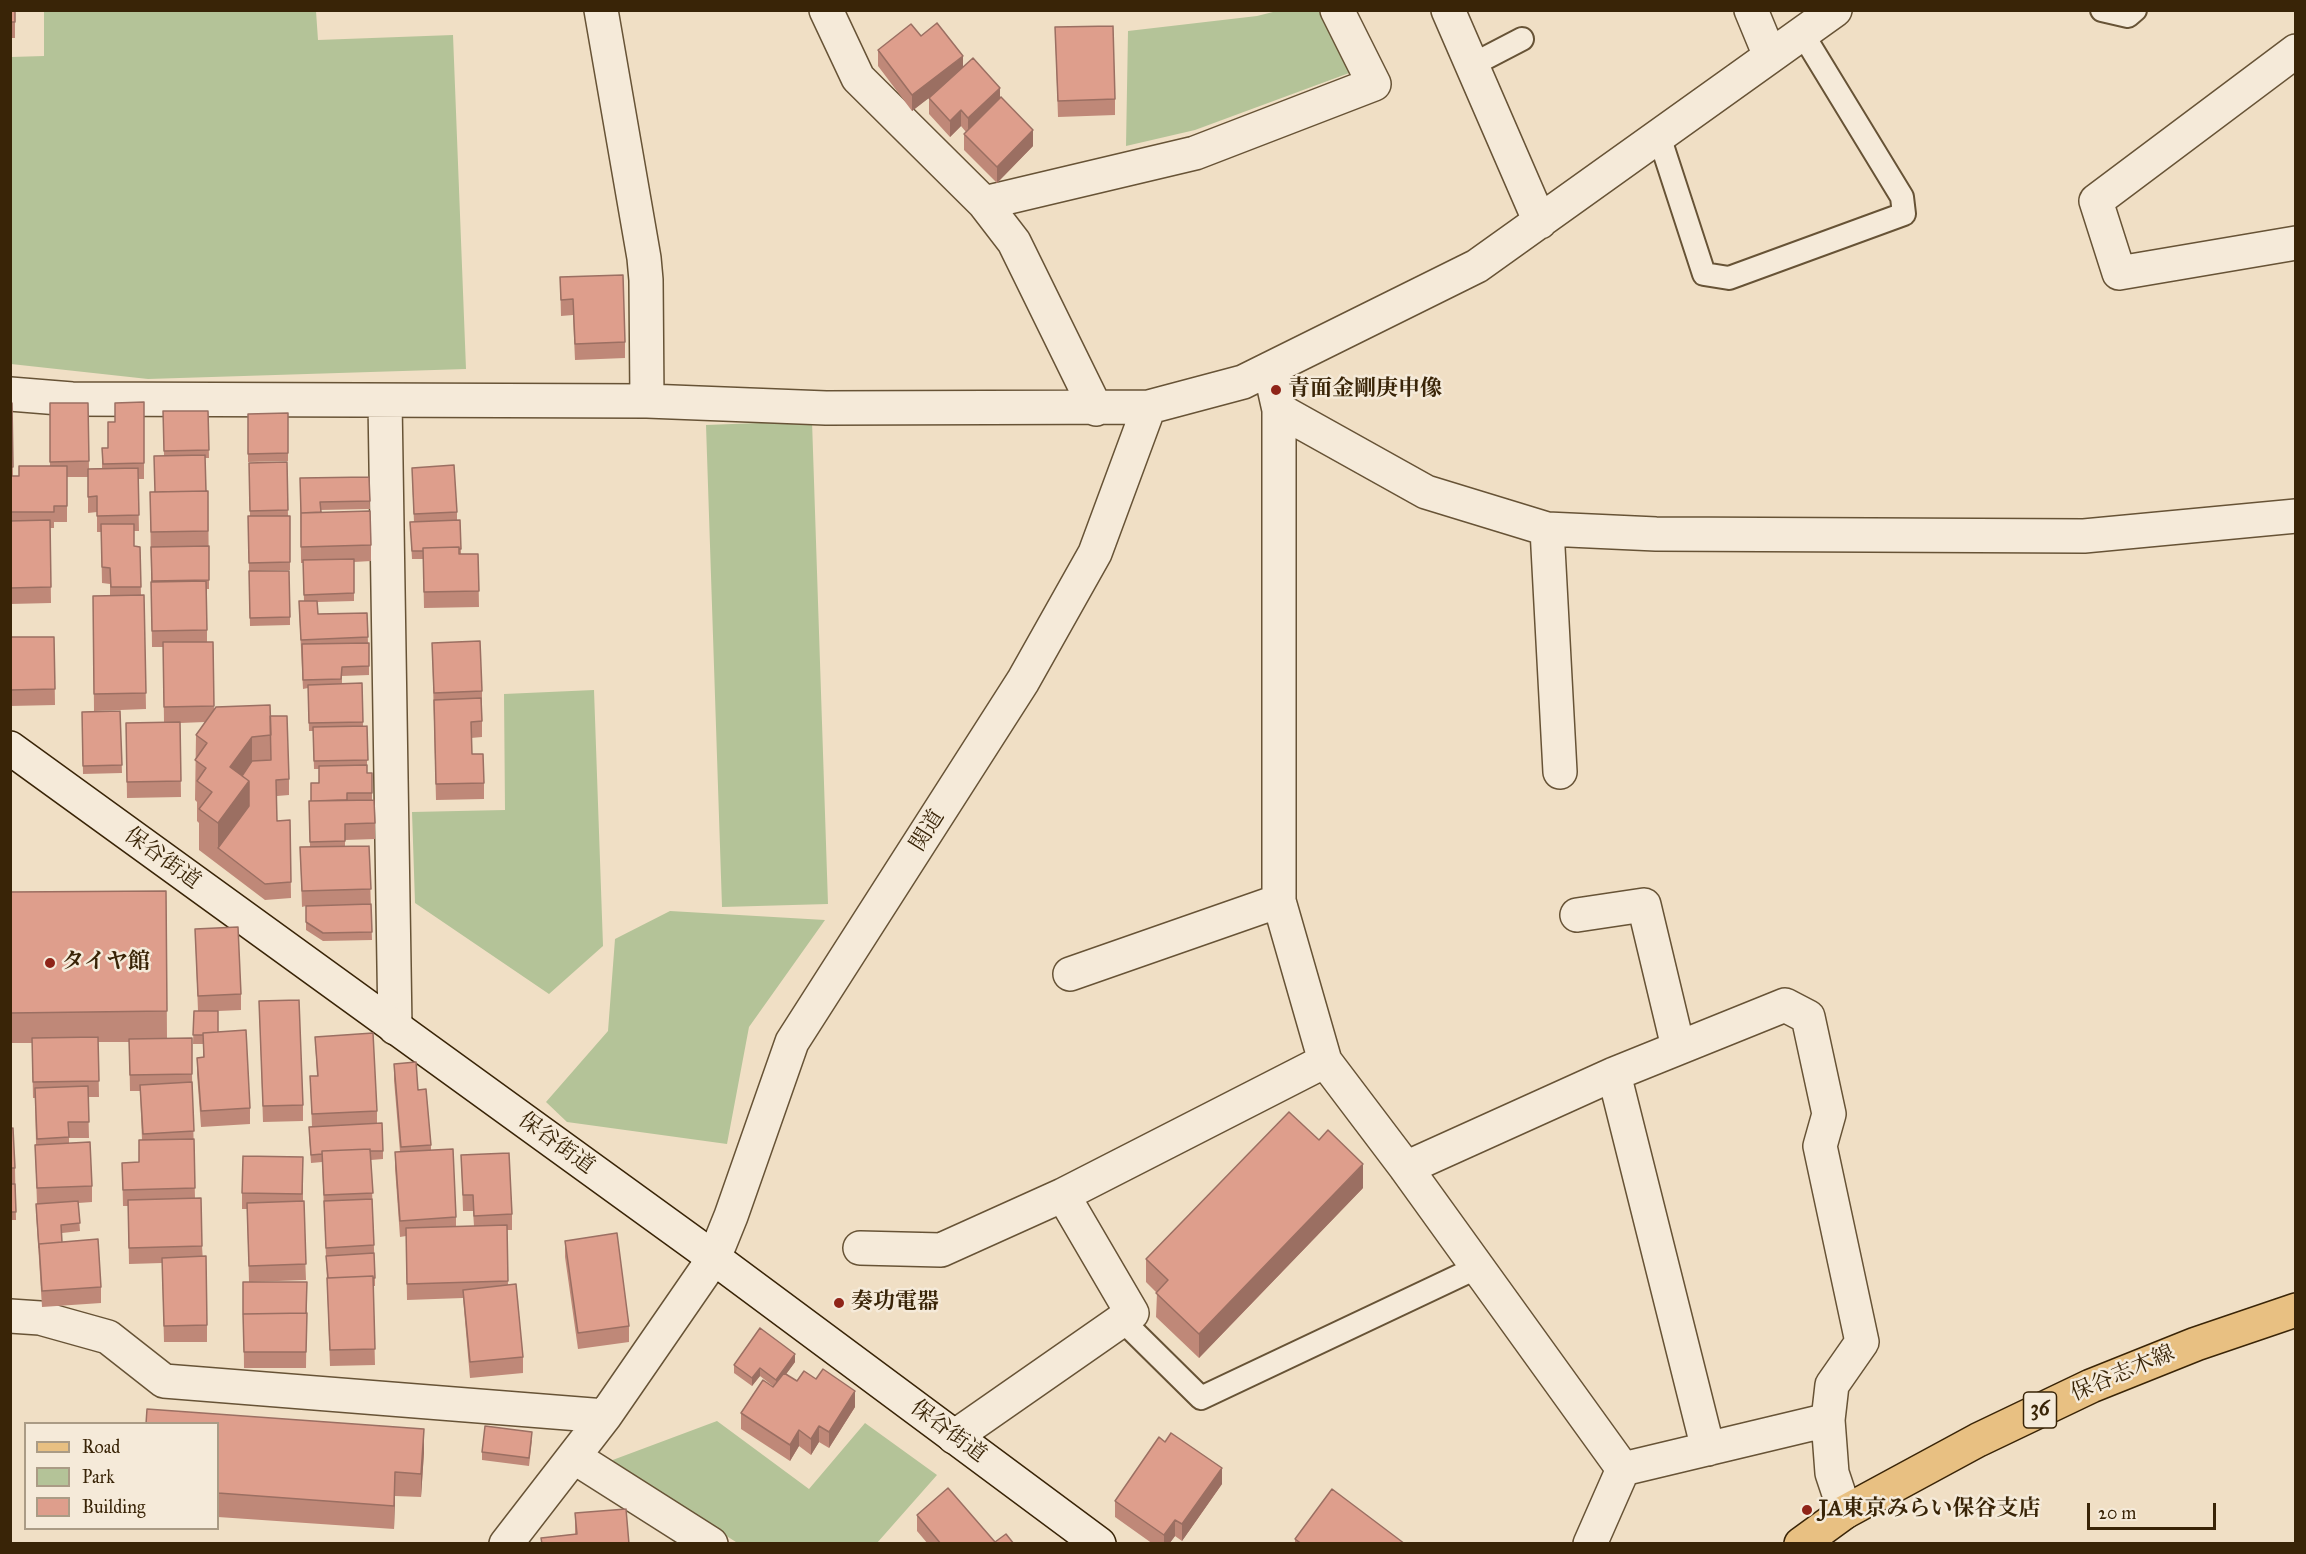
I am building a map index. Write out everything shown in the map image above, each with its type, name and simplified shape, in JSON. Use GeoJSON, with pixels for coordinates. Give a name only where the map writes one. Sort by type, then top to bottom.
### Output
{"type":"FeatureCollection","features":[{"type":"Feature","properties":{"kind":"main road","name":"保谷志木線"},"geometry":{"type":"LineString","coordinates":[[1801,1544],[1845,1512],[1978,1440],[2091,1386],[2196,1344],[2295,1310]]}},
{"type":"Feature","properties":{"kind":"street"},"geometry":{"type":"LineString","coordinates":[[602,10],[644,258],[647,401]]}},
{"type":"Feature","properties":{"kind":"street"},"geometry":{"type":"LineString","coordinates":[[826,10],[858,78],[984,203],[1014,242],[1096,409]]}},
{"type":"Feature","properties":{"kind":"street"},"geometry":{"type":"LineString","coordinates":[[984,203],[1195,153],[1374,84],[1337,10]]}},
{"type":"Feature","properties":{"kind":"street"},"geometry":{"type":"LineString","coordinates":[[1448,10],[1540,222]]}},
{"type":"Feature","properties":{"kind":"street"},"geometry":{"type":"LineString","coordinates":[[1750,10],[1770,56]]}},
{"type":"Feature","properties":{"kind":"street"},"geometry":{"type":"LineString","coordinates":[[10,394],[72,399],[647,401],[826,408],[1096,409],[1149,407],[1243,382],[1477,266],[1835,10]]}},
{"type":"Feature","properties":{"kind":"street"},"geometry":{"type":"LineString","coordinates":[[2295,51],[2096,201],[2119,273],[2295,243]]}},
{"type":"Feature","properties":{"kind":"street"},"geometry":{"type":"LineString","coordinates":[[1270,370],[1279,410],[1279,901],[1325,1061],[1406,1168],[1623,1469]]}},
{"type":"Feature","properties":{"kind":"street"},"geometry":{"type":"LineString","coordinates":[[385,401],[395,1028]]}},
{"type":"Feature","properties":{"kind":"street","name":"関道"},"geometry":{"type":"LineString","coordinates":[[506,1544],[605,1416],[714,1258],[792,1042],[1023,681],[1095,554],[1149,407]]}},
{"type":"Feature","properties":{"kind":"street"},"geometry":{"type":"LineString","coordinates":[[1279,410],[1426,492],[1547,529],[1656,534],[2084,536],[2295,516]]}},
{"type":"Feature","properties":{"kind":"street"},"geometry":{"type":"LineString","coordinates":[[1547,529],[1560,772]]}},
{"type":"Feature","properties":{"kind":"street","name":"保谷街道"},"geometry":{"type":"LineString","coordinates":[[10,748],[714,1258],[954,1437],[1078,1538]]}},
{"type":"Feature","properties":{"kind":"street"},"geometry":{"type":"LineString","coordinates":[[1070,974],[1279,901]]}},
{"type":"Feature","properties":{"kind":"street"},"geometry":{"type":"LineString","coordinates":[[1577,915],[1644,905],[1678,1047]]}},
{"type":"Feature","properties":{"kind":"street"},"geometry":{"type":"LineString","coordinates":[[1406,1168],[1614,1074],[1785,1005],[1808,1017],[1829,1114],[1820,1146],[1862,1342],[1832,1385],[1828,1420],[1832,1473],[1845,1512]]}},
{"type":"Feature","properties":{"kind":"street"},"geometry":{"type":"LineString","coordinates":[[860,1248],[941,1251],[1063,1195],[1325,1061]]}},
{"type":"Feature","properties":{"kind":"street"},"geometry":{"type":"LineString","coordinates":[[1614,1074],[1708,1449]]}},
{"type":"Feature","properties":{"kind":"street"},"geometry":{"type":"LineString","coordinates":[[954,1437],[1132,1313],[1063,1195]]}},
{"type":"Feature","properties":{"kind":"street"},"geometry":{"type":"LineString","coordinates":[[10,1316],[40,1318],[108,1337],[164,1381],[605,1416]]}},
{"type":"Feature","properties":{"kind":"street"},"geometry":{"type":"LineString","coordinates":[[1623,1469],[1828,1420]]}},
{"type":"Feature","properties":{"kind":"street"},"geometry":{"type":"LineString","coordinates":[[574,1457],[711,1544]]}},
{"type":"Feature","properties":{"kind":"street"},"geometry":{"type":"LineString","coordinates":[[1590,1544],[1623,1469]]}},
{"type":"Feature","properties":{"kind":"lane"},"geometry":{"type":"LineString","coordinates":[[2102,10],[2128,16],[2135,10]]}},
{"type":"Feature","properties":{"kind":"lane"},"geometry":{"type":"LineString","coordinates":[[1659,136],[1704,274],[1729,278],[1904,214],[1902,197],[1802,33]]}},
{"type":"Feature","properties":{"kind":"lane"},"geometry":{"type":"LineString","coordinates":[[1472,65],[1522,39]]}},
{"type":"Feature","properties":{"kind":"lane"},"geometry":{"type":"LineString","coordinates":[[1122,1320],[1201,1398],[1478,1267]]}},
{"type":"Feature","properties":{"kind":"green space"},"geometry":{"type":"Polygon","coordinates":[[[44,11],[316,11],[318,40],[453,35],[466,369],[148,379],[11,364],[11,57],[44,56],[44,11]]]}},
{"type":"Feature","properties":{"kind":"green space"},"geometry":{"type":"Polygon","coordinates":[[[1277,11],[1327,11],[1360,69],[1195,130],[1126,146],[1128,31],[1257,16],[1277,11]]]}},
{"type":"Feature","properties":{"kind":"green space"},"geometry":{"type":"Polygon","coordinates":[[[812,421],[828,904],[722,907],[706,425],[812,421]]]}},
{"type":"Feature","properties":{"kind":"green space"},"geometry":{"type":"Polygon","coordinates":[[[594,690],[603,946],[549,994],[415,903],[412,812],[505,810],[504,694],[594,690]]]}},
{"type":"Feature","properties":{"kind":"green space"},"geometry":{"type":"Polygon","coordinates":[[[670,911],[825,920],[749,1027],[727,1144],[567,1122],[546,1102],[608,1031],[615,939],[670,911]]]}},
{"type":"Feature","properties":{"kind":"green space"},"geometry":{"type":"Polygon","coordinates":[[[717,1421],[809,1489],[865,1423],[937,1475],[877,1543],[739,1544],[610,1461],[717,1421]]]}},
{"type":"Feature","properties":{"kind":"building"},"geometry":{"type":"Polygon","coordinates":[[[10,10],[15,10],[15,22],[10,22],[10,10]]]}},
{"type":"Feature","properties":{"kind":"building"},"geometry":{"type":"Polygon","coordinates":[[[937,23],[963,56],[912,95],[878,50],[911,24],[921,36],[937,23]]]}},
{"type":"Feature","properties":{"kind":"building"},"geometry":{"type":"Polygon","coordinates":[[[1113,26],[1115,99],[1058,101],[1055,27],[1113,26]]]}},
{"type":"Feature","properties":{"kind":"building"},"geometry":{"type":"Polygon","coordinates":[[[973,58],[1000,88],[968,118],[961,110],[950,121],[929,98],[973,58]]]}},
{"type":"Feature","properties":{"kind":"building"},"geometry":{"type":"Polygon","coordinates":[[[1001,97],[1033,130],[997,167],[964,134],[1001,97]]]}},
{"type":"Feature","properties":{"kind":"building"},"geometry":{"type":"Polygon","coordinates":[[[623,275],[625,342],[575,344],[573,299],[561,300],[560,277],[623,275]]]}},
{"type":"Feature","properties":{"kind":"building"},"geometry":{"type":"Polygon","coordinates":[[[144,402],[144,463],[103,464],[102,448],[108,448],[108,422],[115,422],[115,403],[144,402]]]}},
{"type":"Feature","properties":{"kind":"building"},"geometry":{"type":"Polygon","coordinates":[[[10,403],[12,403],[13,467],[10,467],[10,403]]]}},
{"type":"Feature","properties":{"kind":"building"},"geometry":{"type":"Polygon","coordinates":[[[50,403],[88,403],[89,461],[50,462],[50,403]]]}},
{"type":"Feature","properties":{"kind":"building"},"geometry":{"type":"Polygon","coordinates":[[[163,411],[208,411],[209,450],[164,451],[163,411]]]}},
{"type":"Feature","properties":{"kind":"building"},"geometry":{"type":"Polygon","coordinates":[[[288,413],[288,453],[248,454],[248,414],[288,413]]]}},
{"type":"Feature","properties":{"kind":"building"},"geometry":{"type":"Polygon","coordinates":[[[205,455],[206,491],[155,492],[154,456],[205,455]]]}},
{"type":"Feature","properties":{"kind":"building"},"geometry":{"type":"Polygon","coordinates":[[[287,462],[288,510],[250,511],[249,463],[287,462]]]}},
{"type":"Feature","properties":{"kind":"building"},"geometry":{"type":"Polygon","coordinates":[[[454,465],[457,512],[414,514],[412,468],[454,465]]]}},
{"type":"Feature","properties":{"kind":"building"},"geometry":{"type":"Polygon","coordinates":[[[19,466],[67,466],[67,506],[54,506],[54,512],[11,512],[10,476],[19,476],[19,466]]]}},
{"type":"Feature","properties":{"kind":"building"},"geometry":{"type":"Polygon","coordinates":[[[138,468],[139,515],[97,516],[97,496],[88,497],[88,469],[138,468]]]}},
{"type":"Feature","properties":{"kind":"building"},"geometry":{"type":"Polygon","coordinates":[[[369,477],[370,501],[320,502],[321,512],[301,513],[300,478],[369,477]]]}},
{"type":"Feature","properties":{"kind":"building"},"geometry":{"type":"Polygon","coordinates":[[[208,491],[208,531],[151,532],[150,492],[208,491]]]}},
{"type":"Feature","properties":{"kind":"building"},"geometry":{"type":"Polygon","coordinates":[[[370,511],[371,545],[301,547],[301,513],[370,511]]]}},
{"type":"Feature","properties":{"kind":"building"},"geometry":{"type":"Polygon","coordinates":[[[248,516],[290,516],[290,562],[249,563],[248,516]]]}},
{"type":"Feature","properties":{"kind":"building"},"geometry":{"type":"Polygon","coordinates":[[[50,520],[51,587],[10,588],[10,521],[50,520]]]}},
{"type":"Feature","properties":{"kind":"building"},"geometry":{"type":"Polygon","coordinates":[[[460,520],[461,549],[459,547],[423,548],[423,551],[412,551],[410,522],[460,520]]]}},
{"type":"Feature","properties":{"kind":"building"},"geometry":{"type":"Polygon","coordinates":[[[101,524],[134,524],[134,546],[140,547],[141,587],[111,587],[110,568],[102,567],[101,524]]]}},
{"type":"Feature","properties":{"kind":"building"},"geometry":{"type":"Polygon","coordinates":[[[209,546],[209,580],[152,581],[151,547],[209,546]]]}},
{"type":"Feature","properties":{"kind":"building"},"geometry":{"type":"Polygon","coordinates":[[[459,547],[459,554],[478,554],[479,591],[424,592],[423,548],[459,547]]]}},
{"type":"Feature","properties":{"kind":"building"},"geometry":{"type":"Polygon","coordinates":[[[354,559],[354,593],[304,595],[303,560],[354,559]]]}},
{"type":"Feature","properties":{"kind":"building"},"geometry":{"type":"Polygon","coordinates":[[[249,571],[289,571],[290,617],[250,618],[249,571]]]}},
{"type":"Feature","properties":{"kind":"building"},"geometry":{"type":"Polygon","coordinates":[[[206,581],[207,630],[152,631],[151,582],[206,581]]]}},
{"type":"Feature","properties":{"kind":"building"},"geometry":{"type":"Polygon","coordinates":[[[144,595],[146,693],[94,694],[93,596],[144,595]]]}},
{"type":"Feature","properties":{"kind":"building"},"geometry":{"type":"Polygon","coordinates":[[[299,601],[317,601],[318,614],[367,613],[368,637],[301,640],[299,601]]]}},
{"type":"Feature","properties":{"kind":"building"},"geometry":{"type":"Polygon","coordinates":[[[10,637],[54,637],[55,689],[10,690],[10,637]]]}},
{"type":"Feature","properties":{"kind":"building"},"geometry":{"type":"Polygon","coordinates":[[[480,641],[482,691],[434,693],[432,643],[480,641]]]}},
{"type":"Feature","properties":{"kind":"building"},"geometry":{"type":"Polygon","coordinates":[[[163,642],[213,642],[214,706],[164,707],[163,642]]]}},
{"type":"Feature","properties":{"kind":"building"},"geometry":{"type":"Polygon","coordinates":[[[369,643],[369,666],[342,667],[341,679],[303,680],[302,644],[369,643]]]}},
{"type":"Feature","properties":{"kind":"building"},"geometry":{"type":"Polygon","coordinates":[[[362,683],[363,722],[309,723],[308,685],[362,683]]]}},
{"type":"Feature","properties":{"kind":"building"},"geometry":{"type":"Polygon","coordinates":[[[481,698],[482,721],[471,722],[472,754],[483,754],[484,783],[436,784],[434,700],[481,698]]]}},
{"type":"Feature","properties":{"kind":"building"},"geometry":{"type":"Polygon","coordinates":[[[270,705],[271,735],[252,737],[230,767],[249,781],[218,823],[199,809],[212,792],[197,781],[206,768],[195,760],[207,743],[196,735],[216,707],[270,705]]]}},
{"type":"Feature","properties":{"kind":"building"},"geometry":{"type":"Polygon","coordinates":[[[120,711],[122,765],[83,766],[82,712],[120,711]]]}},
{"type":"Feature","properties":{"kind":"building"},"geometry":{"type":"Polygon","coordinates":[[[270,716],[287,716],[289,779],[276,780],[277,821],[290,820],[291,882],[265,884],[218,848],[249,806],[249,781],[242,776],[252,761],[271,760],[270,716]]]}},
{"type":"Feature","properties":{"kind":"building"},"geometry":{"type":"Polygon","coordinates":[[[180,722],[181,781],[127,782],[126,723],[180,722]]]}},
{"type":"Feature","properties":{"kind":"building"},"geometry":{"type":"Polygon","coordinates":[[[367,726],[368,760],[314,761],[313,727],[367,726]]]}},
{"type":"Feature","properties":{"kind":"building"},"geometry":{"type":"Polygon","coordinates":[[[367,765],[367,773],[372,773],[372,793],[347,793],[347,800],[311,801],[311,783],[319,783],[319,766],[367,765]]]}},
{"type":"Feature","properties":{"kind":"building"},"geometry":{"type":"Polygon","coordinates":[[[374,800],[375,823],[345,824],[345,841],[310,842],[309,801],[374,800]]]}},
{"type":"Feature","properties":{"kind":"building"},"geometry":{"type":"Polygon","coordinates":[[[369,846],[371,889],[302,891],[300,847],[369,846]]]}},
{"type":"Feature","properties":{"kind":"building"},"geometry":{"type":"Polygon","coordinates":[[[166,891],[167,1011],[10,1013],[10,892],[166,891]]]}},
{"type":"Feature","properties":{"kind":"building"},"geometry":{"type":"Polygon","coordinates":[[[371,904],[372,932],[323,933],[306,922],[306,906],[371,904]]]}},
{"type":"Feature","properties":{"kind":"building"},"geometry":{"type":"Polygon","coordinates":[[[238,927],[241,994],[198,996],[195,929],[238,927]]]}},
{"type":"Feature","properties":{"kind":"building"},"geometry":{"type":"Polygon","coordinates":[[[299,1000],[303,1105],[263,1106],[259,1001],[299,1000]]]}},
{"type":"Feature","properties":{"kind":"building"},"geometry":{"type":"Polygon","coordinates":[[[194,1011],[218,1011],[218,1032],[193,1035],[194,1011]]]}},
{"type":"Feature","properties":{"kind":"building"},"geometry":{"type":"Polygon","coordinates":[[[246,1030],[250,1108],[201,1111],[197,1058],[204,1057],[203,1033],[246,1030]]]}},
{"type":"Feature","properties":{"kind":"building"},"geometry":{"type":"Polygon","coordinates":[[[373,1033],[377,1111],[312,1114],[310,1076],[318,1076],[315,1037],[373,1033]]]}},
{"type":"Feature","properties":{"kind":"building"},"geometry":{"type":"Polygon","coordinates":[[[98,1037],[99,1081],[33,1082],[32,1038],[98,1037]]]}},
{"type":"Feature","properties":{"kind":"building"},"geometry":{"type":"Polygon","coordinates":[[[192,1038],[192,1074],[130,1075],[129,1039],[192,1038]]]}},
{"type":"Feature","properties":{"kind":"building"},"geometry":{"type":"Polygon","coordinates":[[[416,1062],[418,1090],[426,1089],[431,1145],[401,1147],[394,1064],[416,1062]]]}},
{"type":"Feature","properties":{"kind":"building"},"geometry":{"type":"Polygon","coordinates":[[[192,1082],[194,1131],[143,1134],[140,1085],[192,1082]]]}},
{"type":"Feature","properties":{"kind":"building"},"geometry":{"type":"Polygon","coordinates":[[[88,1086],[89,1122],[68,1122],[69,1137],[37,1139],[35,1088],[88,1086]]]}},
{"type":"Feature","properties":{"kind":"building"},"geometry":{"type":"Polygon","coordinates":[[[1289,1112],[1319,1140],[1328,1130],[1363,1164],[1199,1334],[1156,1293],[1168,1280],[1146,1259],[1289,1112]]]}},
{"type":"Feature","properties":{"kind":"building"},"geometry":{"type":"Polygon","coordinates":[[[382,1123],[383,1151],[370,1151],[370,1149],[322,1151],[322,1154],[311,1155],[309,1127],[382,1123]]]}},
{"type":"Feature","properties":{"kind":"building"},"geometry":{"type":"Polygon","coordinates":[[[13,1128],[15,1168],[10,1168],[10,1129],[13,1128]]]}},
{"type":"Feature","properties":{"kind":"building"},"geometry":{"type":"Polygon","coordinates":[[[194,1139],[195,1188],[123,1190],[122,1163],[139,1162],[139,1140],[194,1139]]]}},
{"type":"Feature","properties":{"kind":"building"},"geometry":{"type":"Polygon","coordinates":[[[90,1142],[92,1186],[37,1188],[35,1145],[90,1142]]]}},
{"type":"Feature","properties":{"kind":"building"},"geometry":{"type":"Polygon","coordinates":[[[370,1149],[373,1193],[324,1195],[322,1151],[370,1149]]]}},
{"type":"Feature","properties":{"kind":"building"},"geometry":{"type":"Polygon","coordinates":[[[453,1149],[456,1217],[400,1221],[395,1152],[453,1149]]]}},
{"type":"Feature","properties":{"kind":"building"},"geometry":{"type":"Polygon","coordinates":[[[509,1153],[512,1214],[474,1216],[473,1195],[463,1195],[461,1155],[509,1153]]]}},
{"type":"Feature","properties":{"kind":"building"},"geometry":{"type":"Polygon","coordinates":[[[243,1156],[303,1157],[302,1194],[242,1193],[243,1156]]]}},
{"type":"Feature","properties":{"kind":"building"},"geometry":{"type":"Polygon","coordinates":[[[10,1184],[15,1184],[16,1212],[10,1212],[10,1184]]]}},
{"type":"Feature","properties":{"kind":"building"},"geometry":{"type":"Polygon","coordinates":[[[201,1198],[202,1246],[129,1248],[128,1200],[201,1198]]]}},
{"type":"Feature","properties":{"kind":"building"},"geometry":{"type":"Polygon","coordinates":[[[372,1199],[374,1245],[326,1248],[324,1201],[372,1199]]]}},
{"type":"Feature","properties":{"kind":"building"},"geometry":{"type":"Polygon","coordinates":[[[78,1201],[80,1223],[61,1225],[62,1242],[39,1244],[39,1248],[36,1204],[78,1201]]]}},
{"type":"Feature","properties":{"kind":"building"},"geometry":{"type":"Polygon","coordinates":[[[304,1201],[306,1264],[249,1266],[247,1203],[304,1201]]]}},
{"type":"Feature","properties":{"kind":"building"},"geometry":{"type":"Polygon","coordinates":[[[507,1225],[508,1281],[407,1284],[406,1228],[507,1225]]]}},
{"type":"Feature","properties":{"kind":"building"},"geometry":{"type":"Polygon","coordinates":[[[617,1233],[629,1326],[578,1333],[565,1241],[617,1233]]]}},
{"type":"Feature","properties":{"kind":"building"},"geometry":{"type":"Polygon","coordinates":[[[98,1239],[101,1287],[42,1291],[39,1244],[98,1239]]]}},
{"type":"Feature","properties":{"kind":"building"},"geometry":{"type":"Polygon","coordinates":[[[374,1253],[375,1278],[373,1276],[328,1278],[326,1256],[374,1253]]]}},
{"type":"Feature","properties":{"kind":"building"},"geometry":{"type":"Polygon","coordinates":[[[206,1256],[207,1325],[164,1326],[162,1258],[206,1256]]]}},
{"type":"Feature","properties":{"kind":"building"},"geometry":{"type":"Polygon","coordinates":[[[373,1276],[375,1349],[330,1350],[327,1278],[373,1276]]]}},
{"type":"Feature","properties":{"kind":"building"},"geometry":{"type":"Polygon","coordinates":[[[243,1282],[307,1282],[306,1313],[243,1314],[243,1282]]]}},
{"type":"Feature","properties":{"kind":"building"},"geometry":{"type":"Polygon","coordinates":[[[516,1284],[523,1357],[470,1362],[463,1290],[516,1284]]]}},
{"type":"Feature","properties":{"kind":"building"},"geometry":{"type":"Polygon","coordinates":[[[307,1313],[306,1352],[244,1352],[243,1314],[307,1313]]]}},
{"type":"Feature","properties":{"kind":"building"},"geometry":{"type":"Polygon","coordinates":[[[760,1328],[795,1354],[776,1380],[760,1368],[752,1378],[734,1365],[760,1328]]]}},
{"type":"Feature","properties":{"kind":"building"},"geometry":{"type":"Polygon","coordinates":[[[823,1369],[855,1391],[829,1432],[819,1426],[811,1439],[799,1430],[790,1445],[741,1413],[763,1380],[773,1387],[784,1373],[797,1381],[804,1371],[816,1379],[823,1369]]]}},
{"type":"Feature","properties":{"kind":"building"},"geometry":{"type":"Polygon","coordinates":[[[147,1409],[424,1429],[421,1474],[395,1472],[394,1506],[219,1493],[219,1422],[146,1422],[147,1409]]]}},
{"type":"Feature","properties":{"kind":"building"},"geometry":{"type":"Polygon","coordinates":[[[485,1426],[532,1432],[529,1458],[482,1452],[485,1426]]]}},
{"type":"Feature","properties":{"kind":"building"},"geometry":{"type":"Polygon","coordinates":[[[1171,1433],[1222,1468],[1182,1524],[1175,1520],[1164,1535],[1115,1501],[1159,1437],[1165,1442],[1171,1433]]]}},
{"type":"Feature","properties":{"kind":"building"},"geometry":{"type":"Polygon","coordinates":[[[948,1488],[995,1542],[1006,1534],[1014,1544],[941,1544],[917,1515],[948,1488]]]}},
{"type":"Feature","properties":{"kind":"building"},"geometry":{"type":"Polygon","coordinates":[[[1332,1489],[1405,1544],[1302,1544],[1295,1539],[1332,1489]]]}},
{"type":"Feature","properties":{"kind":"building"},"geometry":{"type":"Polygon","coordinates":[[[626,1509],[629,1544],[542,1544],[541,1538],[577,1534],[575,1513],[626,1509]]]}},
{"type":"Feature","properties":{"kind":"place","name":"青面金剛庚申像"},"geometry":{"type":"Point","coordinates":[1276,390]}},
{"type":"Feature","properties":{"kind":"place","name":"タイヤ館"},"geometry":{"type":"Point","coordinates":[50,963]}},
{"type":"Feature","properties":{"kind":"place","name":"奏功電器"},"geometry":{"type":"Point","coordinates":[839,1303]}},
{"type":"Feature","properties":{"kind":"place","name":"JA東京みらい保谷支店"},"geometry":{"type":"Point","coordinates":[1807,1510]}}]}
